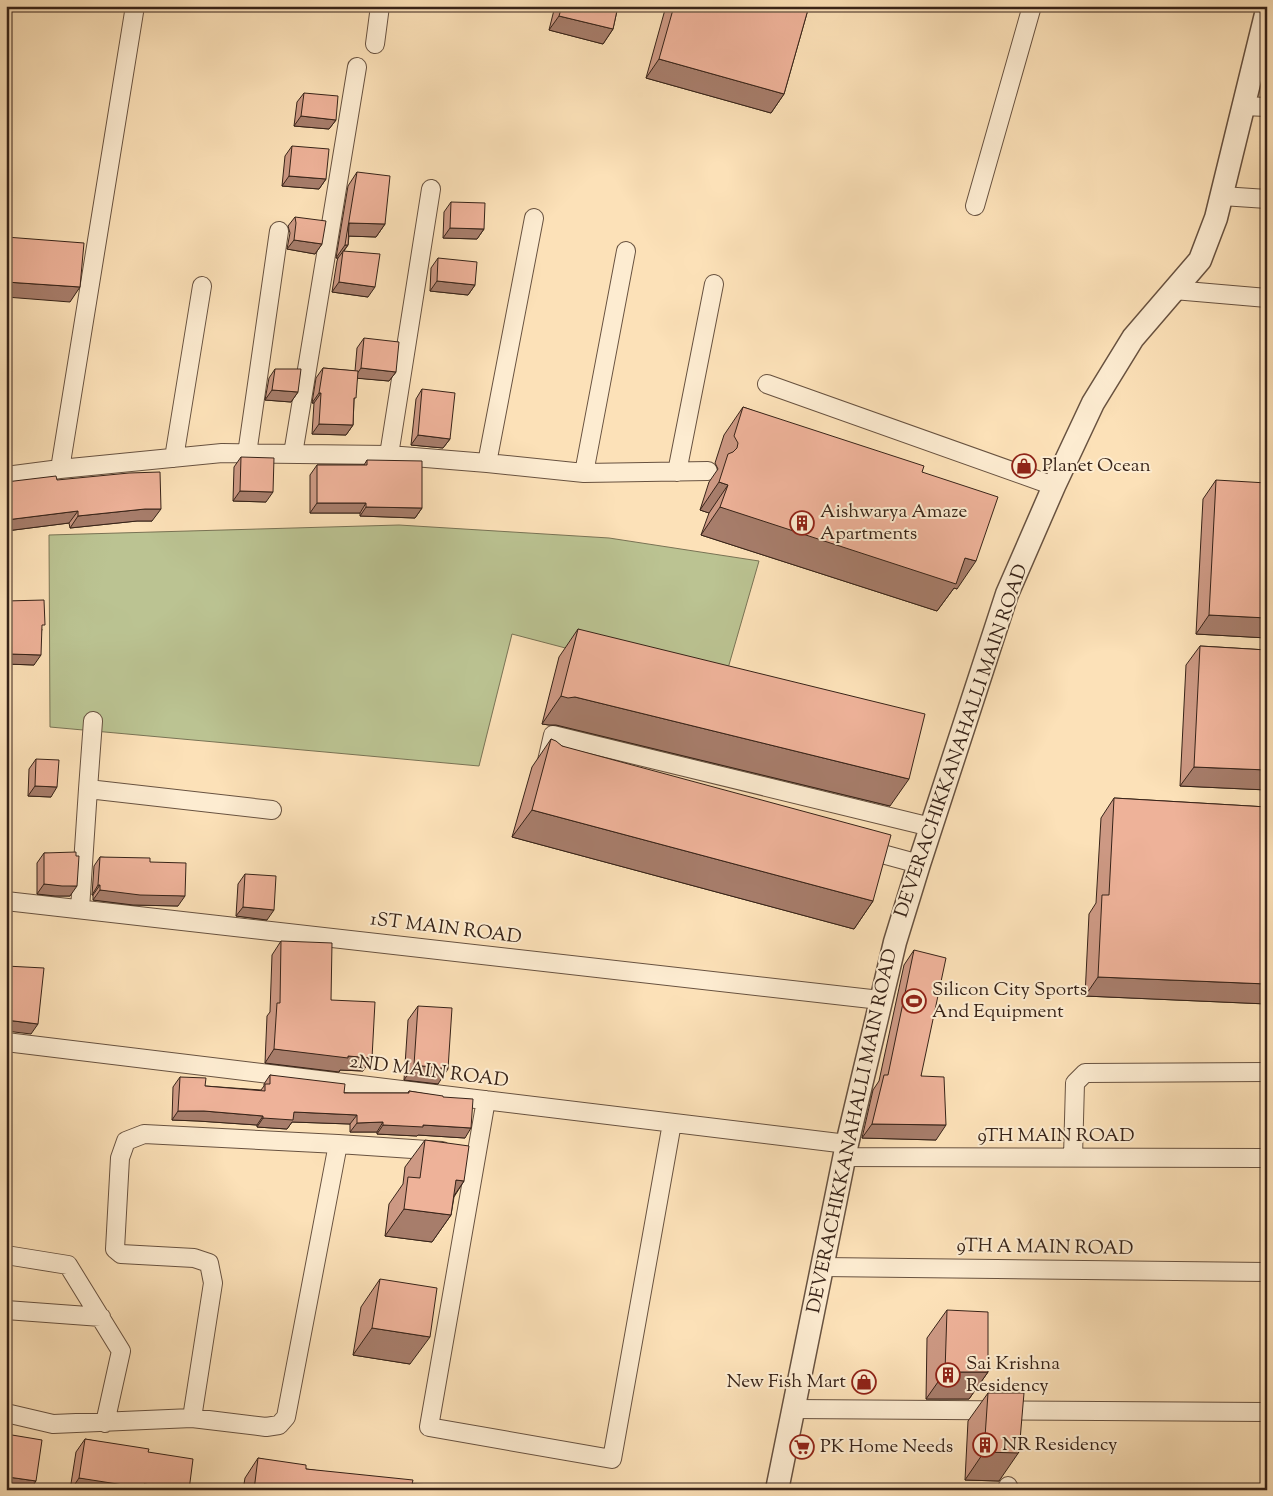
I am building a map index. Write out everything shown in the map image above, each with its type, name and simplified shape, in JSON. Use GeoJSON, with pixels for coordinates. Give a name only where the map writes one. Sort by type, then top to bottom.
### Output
{"type":"FeatureCollection","features":[{"type":"Feature","properties":{"kind":"street"},"geometry":{"type":"LineString","coordinates":[[60,469],[136,6]]}},
{"type":"Feature","properties":{"kind":"street"},"geometry":{"type":"LineString","coordinates":[[375,44],[380,6]]}},
{"type":"Feature","properties":{"kind":"street"},"geometry":{"type":"LineString","coordinates":[[975,206],[1032,6]]}},
{"type":"Feature","properties":{"kind":"street","name":"DEVERACHIKKANAHALLI MAIN ROAD"},"geometry":{"type":"LineString","coordinates":[[777,1490],[846,1150],[880,1000],[895,942],[919,864],[1007,594],[1093,403],[1132,338],[1200,260],[1222,196],[1267,10]]}},
{"type":"Feature","properties":{"kind":"street"},"geometry":{"type":"LineString","coordinates":[[294,454],[357,67]]}},
{"type":"Feature","properties":{"kind":"street"},"geometry":{"type":"LineString","coordinates":[[1244,106],[1267,107]]}},
{"type":"Feature","properties":{"kind":"street"},"geometry":{"type":"LineString","coordinates":[[389,455],[431,189]]}},
{"type":"Feature","properties":{"kind":"street"},"geometry":{"type":"LineString","coordinates":[[1222,196],[1267,199]]}},
{"type":"Feature","properties":{"kind":"street"},"geometry":{"type":"LineString","coordinates":[[487,463],[534,218]]}},
{"type":"Feature","properties":{"kind":"street"},"geometry":{"type":"LineString","coordinates":[[247,454],[279,231]]}},
{"type":"Feature","properties":{"kind":"street"},"geometry":{"type":"LineString","coordinates":[[584,473],[626,251]]}},
{"type":"Feature","properties":{"kind":"street"},"geometry":{"type":"LineString","coordinates":[[677,472],[714,284]]}},
{"type":"Feature","properties":{"kind":"street"},"geometry":{"type":"LineString","coordinates":[[174,458],[202,286]]}},
{"type":"Feature","properties":{"kind":"street"},"geometry":{"type":"LineString","coordinates":[[1174,290],[1267,298]]}},
{"type":"Feature","properties":{"kind":"street"},"geometry":{"type":"LineString","coordinates":[[767,384],[1054,486]]}},
{"type":"Feature","properties":{"kind":"street"},"geometry":{"type":"LineString","coordinates":[[6,476],[222,454],[389,455],[584,473],[708,471]]}},
{"type":"Feature","properties":{"kind":"street"},"geometry":{"type":"LineString","coordinates":[[80,909],[93,720]]}},
{"type":"Feature","properties":{"kind":"street"},"geometry":{"type":"LineString","coordinates":[[565,768],[546,763],[554,735],[931,828]]}},
{"type":"Feature","properties":{"kind":"street"},"geometry":{"type":"LineString","coordinates":[[88,789],[272,810]]}},
{"type":"Feature","properties":{"kind":"street"},"geometry":{"type":"LineString","coordinates":[[848,845],[919,864]]}},
{"type":"Feature","properties":{"kind":"street","name":"1ST MAIN ROAD"},"geometry":{"type":"LineString","coordinates":[[6,900],[880,1000]]}},
{"type":"Feature","properties":{"kind":"street","name":"2ND MAIN ROAD"},"geometry":{"type":"LineString","coordinates":[[6,1042],[672,1123],[846,1150]]}},
{"type":"Feature","properties":{"kind":"street"},"geometry":{"type":"LineString","coordinates":[[1073,1158],[1075,1083],[1085,1073],[1267,1072]]}},
{"type":"Feature","properties":{"kind":"street"},"geometry":{"type":"LineString","coordinates":[[486,1100],[429,1427],[612,1459],[672,1123]]}},
{"type":"Feature","properties":{"kind":"street"},"geometry":{"type":"LineString","coordinates":[[192,1418],[212,1283],[209,1263],[194,1258],[122,1254],[115,1249],[120,1158],[126,1141],[144,1134],[338,1144],[476,1154]]}},
{"type":"Feature","properties":{"kind":"street"},"geometry":{"type":"LineString","coordinates":[[6,1413],[53,1424],[192,1418],[266,1427],[279,1425],[286,1417],[338,1144]]}},
{"type":"Feature","properties":{"kind":"street","name":"9TH MAIN ROAD"},"geometry":{"type":"LineString","coordinates":[[846,1150],[1073,1158],[1267,1158]]}},
{"type":"Feature","properties":{"kind":"street"},"geometry":{"type":"LineString","coordinates":[[6,1255],[68,1265],[122,1351],[105,1422]]}},
{"type":"Feature","properties":{"kind":"street","name":"9TH A MAIN ROAD"},"geometry":{"type":"LineString","coordinates":[[822,1267],[1267,1272]]}},
{"type":"Feature","properties":{"kind":"street"},"geometry":{"type":"LineString","coordinates":[[6,1310],[100,1317]]}},
{"type":"Feature","properties":{"kind":"street"},"geometry":{"type":"LineString","coordinates":[[793,1409],[1267,1412]]}},
{"type":"Feature","properties":{"kind":"green space"},"geometry":{"type":"Polygon","coordinates":[[[399,525],[609,538],[759,561],[722,689],[512,634],[479,766],[50,727],[49,535],[399,525]]]}},
{"type":"Feature","properties":{"kind":"building"},"geometry":{"type":"Polygon","coordinates":[[[562,6],[618,6],[613,29],[559,16],[562,6]]]}},
{"type":"Feature","properties":{"kind":"building"},"geometry":{"type":"Polygon","coordinates":[[[674,6],[809,6],[784,94],[659,59],[674,6]]]}},
{"type":"Feature","properties":{"kind":"building"},"geometry":{"type":"Polygon","coordinates":[[[304,93],[338,96],[336,120],[301,116],[304,93]]]}},
{"type":"Feature","properties":{"kind":"building"},"geometry":{"type":"Polygon","coordinates":[[[292,146],[329,149],[326,179],[289,176],[292,146]]]}},
{"type":"Feature","properties":{"kind":"building"},"geometry":{"type":"Polygon","coordinates":[[[357,172],[390,176],[385,224],[349,223],[348,245],[345,245],[357,172]]]}},
{"type":"Feature","properties":{"kind":"building"},"geometry":{"type":"Polygon","coordinates":[[[451,202],[485,203],[484,229],[450,228],[451,202]]]}},
{"type":"Feature","properties":{"kind":"building"},"geometry":{"type":"Polygon","coordinates":[[[295,217],[326,221],[322,244],[294,240],[295,217]]]}},
{"type":"Feature","properties":{"kind":"building"},"geometry":{"type":"Polygon","coordinates":[[[6,237],[84,243],[80,287],[6,282],[6,237]]]}},
{"type":"Feature","properties":{"kind":"building"},"geometry":{"type":"Polygon","coordinates":[[[343,251],[380,254],[375,287],[339,282],[343,251]]]}},
{"type":"Feature","properties":{"kind":"building"},"geometry":{"type":"Polygon","coordinates":[[[438,258],[477,262],[475,285],[437,281],[438,258]]]}},
{"type":"Feature","properties":{"kind":"building"},"geometry":{"type":"Polygon","coordinates":[[[364,338],[399,342],[396,372],[361,368],[364,338]]]}},
{"type":"Feature","properties":{"kind":"building"},"geometry":{"type":"Polygon","coordinates":[[[323,368],[358,371],[353,425],[319,424],[321,393],[319,393],[323,368]]]}},
{"type":"Feature","properties":{"kind":"building"},"geometry":{"type":"Polygon","coordinates":[[[275,369],[301,369],[298,392],[272,390],[275,369]]]}},
{"type":"Feature","properties":{"kind":"building"},"geometry":{"type":"Polygon","coordinates":[[[422,389],[455,393],[450,439],[418,435],[422,389]]]}},
{"type":"Feature","properties":{"kind":"building"},"geometry":{"type":"Polygon","coordinates":[[[743,407],[924,466],[922,472],[998,497],[976,561],[965,558],[956,584],[720,507],[728,485],[719,482],[728,454],[737,448],[738,443],[734,436],[743,407]]]}},
{"type":"Feature","properties":{"kind":"building"},"geometry":{"type":"Polygon","coordinates":[[[241,457],[274,458],[273,492],[240,491],[241,457]]]}},
{"type":"Feature","properties":{"kind":"building"},"geometry":{"type":"Polygon","coordinates":[[[367,460],[422,461],[422,508],[366,507],[366,503],[317,503],[317,465],[367,465],[367,460]]]}},
{"type":"Feature","properties":{"kind":"building"},"geometry":{"type":"Polygon","coordinates":[[[160,472],[161,509],[78,516],[78,511],[6,520],[6,482],[56,476],[57,480],[160,472]]]}},
{"type":"Feature","properties":{"kind":"building"},"geometry":{"type":"Polygon","coordinates":[[[1216,480],[1267,483],[1267,618],[1209,615],[1216,480]]]}},
{"type":"Feature","properties":{"kind":"building"},"geometry":{"type":"Polygon","coordinates":[[[44,600],[45,625],[42,625],[41,655],[10,654],[11,626],[6,626],[6,601],[44,600]]]}},
{"type":"Feature","properties":{"kind":"building"},"geometry":{"type":"Polygon","coordinates":[[[578,629],[925,714],[909,779],[575,697],[561,696],[578,629]]]}},
{"type":"Feature","properties":{"kind":"building"},"geometry":{"type":"Polygon","coordinates":[[[1200,646],[1267,650],[1267,770],[1194,767],[1200,646]]]}},
{"type":"Feature","properties":{"kind":"building"},"geometry":{"type":"Polygon","coordinates":[[[551,739],[562,746],[891,835],[873,901],[532,810],[551,739]]]}},
{"type":"Feature","properties":{"kind":"building"},"geometry":{"type":"Polygon","coordinates":[[[36,759],[59,760],[57,787],[35,786],[36,759]]]}},
{"type":"Feature","properties":{"kind":"building"},"geometry":{"type":"Polygon","coordinates":[[[1114,798],[1267,807],[1267,984],[1098,977],[1102,895],[1109,895],[1114,798]]]}},
{"type":"Feature","properties":{"kind":"building"},"geometry":{"type":"Polygon","coordinates":[[[76,852],[76,856],[79,856],[77,886],[44,884],[44,853],[76,852]]]}},
{"type":"Feature","properties":{"kind":"building"},"geometry":{"type":"Polygon","coordinates":[[[100,857],[150,858],[150,862],[186,863],[185,896],[140,895],[100,890],[100,885],[98,885],[100,857]]]}},
{"type":"Feature","properties":{"kind":"building"},"geometry":{"type":"Polygon","coordinates":[[[245,874],[276,876],[274,910],[243,907],[245,874]]]}},
{"type":"Feature","properties":{"kind":"building"},"geometry":{"type":"Polygon","coordinates":[[[281,941],[332,943],[331,1000],[375,1002],[372,1058],[348,1056],[348,1058],[274,1049],[277,1003],[280,1003],[281,941]]]}},
{"type":"Feature","properties":{"kind":"building"},"geometry":{"type":"Polygon","coordinates":[[[914,950],[946,958],[921,1076],[944,1077],[946,1125],[872,1124],[884,1075],[888,1075],[914,950]]]}},
{"type":"Feature","properties":{"kind":"building"},"geometry":{"type":"Polygon","coordinates":[[[6,966],[44,968],[38,1024],[6,1020],[6,966]]]}},
{"type":"Feature","properties":{"kind":"building"},"geometry":{"type":"Polygon","coordinates":[[[418,1006],[452,1008],[448,1069],[414,1065],[418,1006]]]}},
{"type":"Feature","properties":{"kind":"building"},"geometry":{"type":"Polygon","coordinates":[[[270,1075],[345,1084],[344,1093],[409,1093],[409,1091],[443,1097],[473,1099],[471,1128],[383,1125],[383,1122],[357,1123],[357,1115],[294,1112],[293,1120],[204,1111],[178,1111],[180,1077],[206,1078],[205,1086],[265,1091],[265,1084],[270,1084],[270,1075]]]}},
{"type":"Feature","properties":{"kind":"building"},"geometry":{"type":"Polygon","coordinates":[[[425,1140],[469,1146],[464,1181],[456,1180],[451,1215],[404,1209],[408,1177],[420,1178],[425,1140]]]}},
{"type":"Feature","properties":{"kind":"building"},"geometry":{"type":"Polygon","coordinates":[[[380,1279],[437,1288],[430,1337],[372,1328],[380,1279]]]}},
{"type":"Feature","properties":{"kind":"building"},"geometry":{"type":"Polygon","coordinates":[[[947,1310],[988,1312],[988,1372],[945,1372],[947,1310]]]}},
{"type":"Feature","properties":{"kind":"building"},"geometry":{"type":"Polygon","coordinates":[[[988,1393],[1024,1393],[1018,1453],[984,1452],[988,1393]]]}},
{"type":"Feature","properties":{"kind":"building"},"geometry":{"type":"Polygon","coordinates":[[[6,1434],[42,1440],[36,1481],[8,1477],[6,1472],[6,1434]]]}},
{"type":"Feature","properties":{"kind":"building"},"geometry":{"type":"Polygon","coordinates":[[[85,1439],[149,1449],[148,1452],[193,1459],[189,1490],[144,1484],[143,1488],[79,1478],[85,1439]]]}},
{"type":"Feature","properties":{"kind":"building"},"geometry":{"type":"Polygon","coordinates":[[[258,1458],[306,1465],[306,1469],[413,1480],[412,1484],[480,1487],[480,1490],[254,1490],[258,1458]]]}},
{"type":"Feature","properties":{"kind":"place","name":"Planet Ocean"},"geometry":{"type":"Point","coordinates":[1024,466]}},
{"type":"Feature","properties":{"kind":"place","name":"Aishwarya Amaze Apartments"},"geometry":{"type":"Point","coordinates":[802,523]}},
{"type":"Feature","properties":{"kind":"place","name":"Silicon City Sports And Equipment"},"geometry":{"type":"Point","coordinates":[914,1001]}},
{"type":"Feature","properties":{"kind":"place","name":"Sai Krishna Residency"},"geometry":{"type":"Point","coordinates":[948,1375]}},
{"type":"Feature","properties":{"kind":"place","name":"New Fish Mart"},"geometry":{"type":"Point","coordinates":[864,1382]}},
{"type":"Feature","properties":{"kind":"place","name":"NR Residency"},"geometry":{"type":"Point","coordinates":[985,1445]}},
{"type":"Feature","properties":{"kind":"place","name":"PK Home Needs"},"geometry":{"type":"Point","coordinates":[802,1447]}}]}
